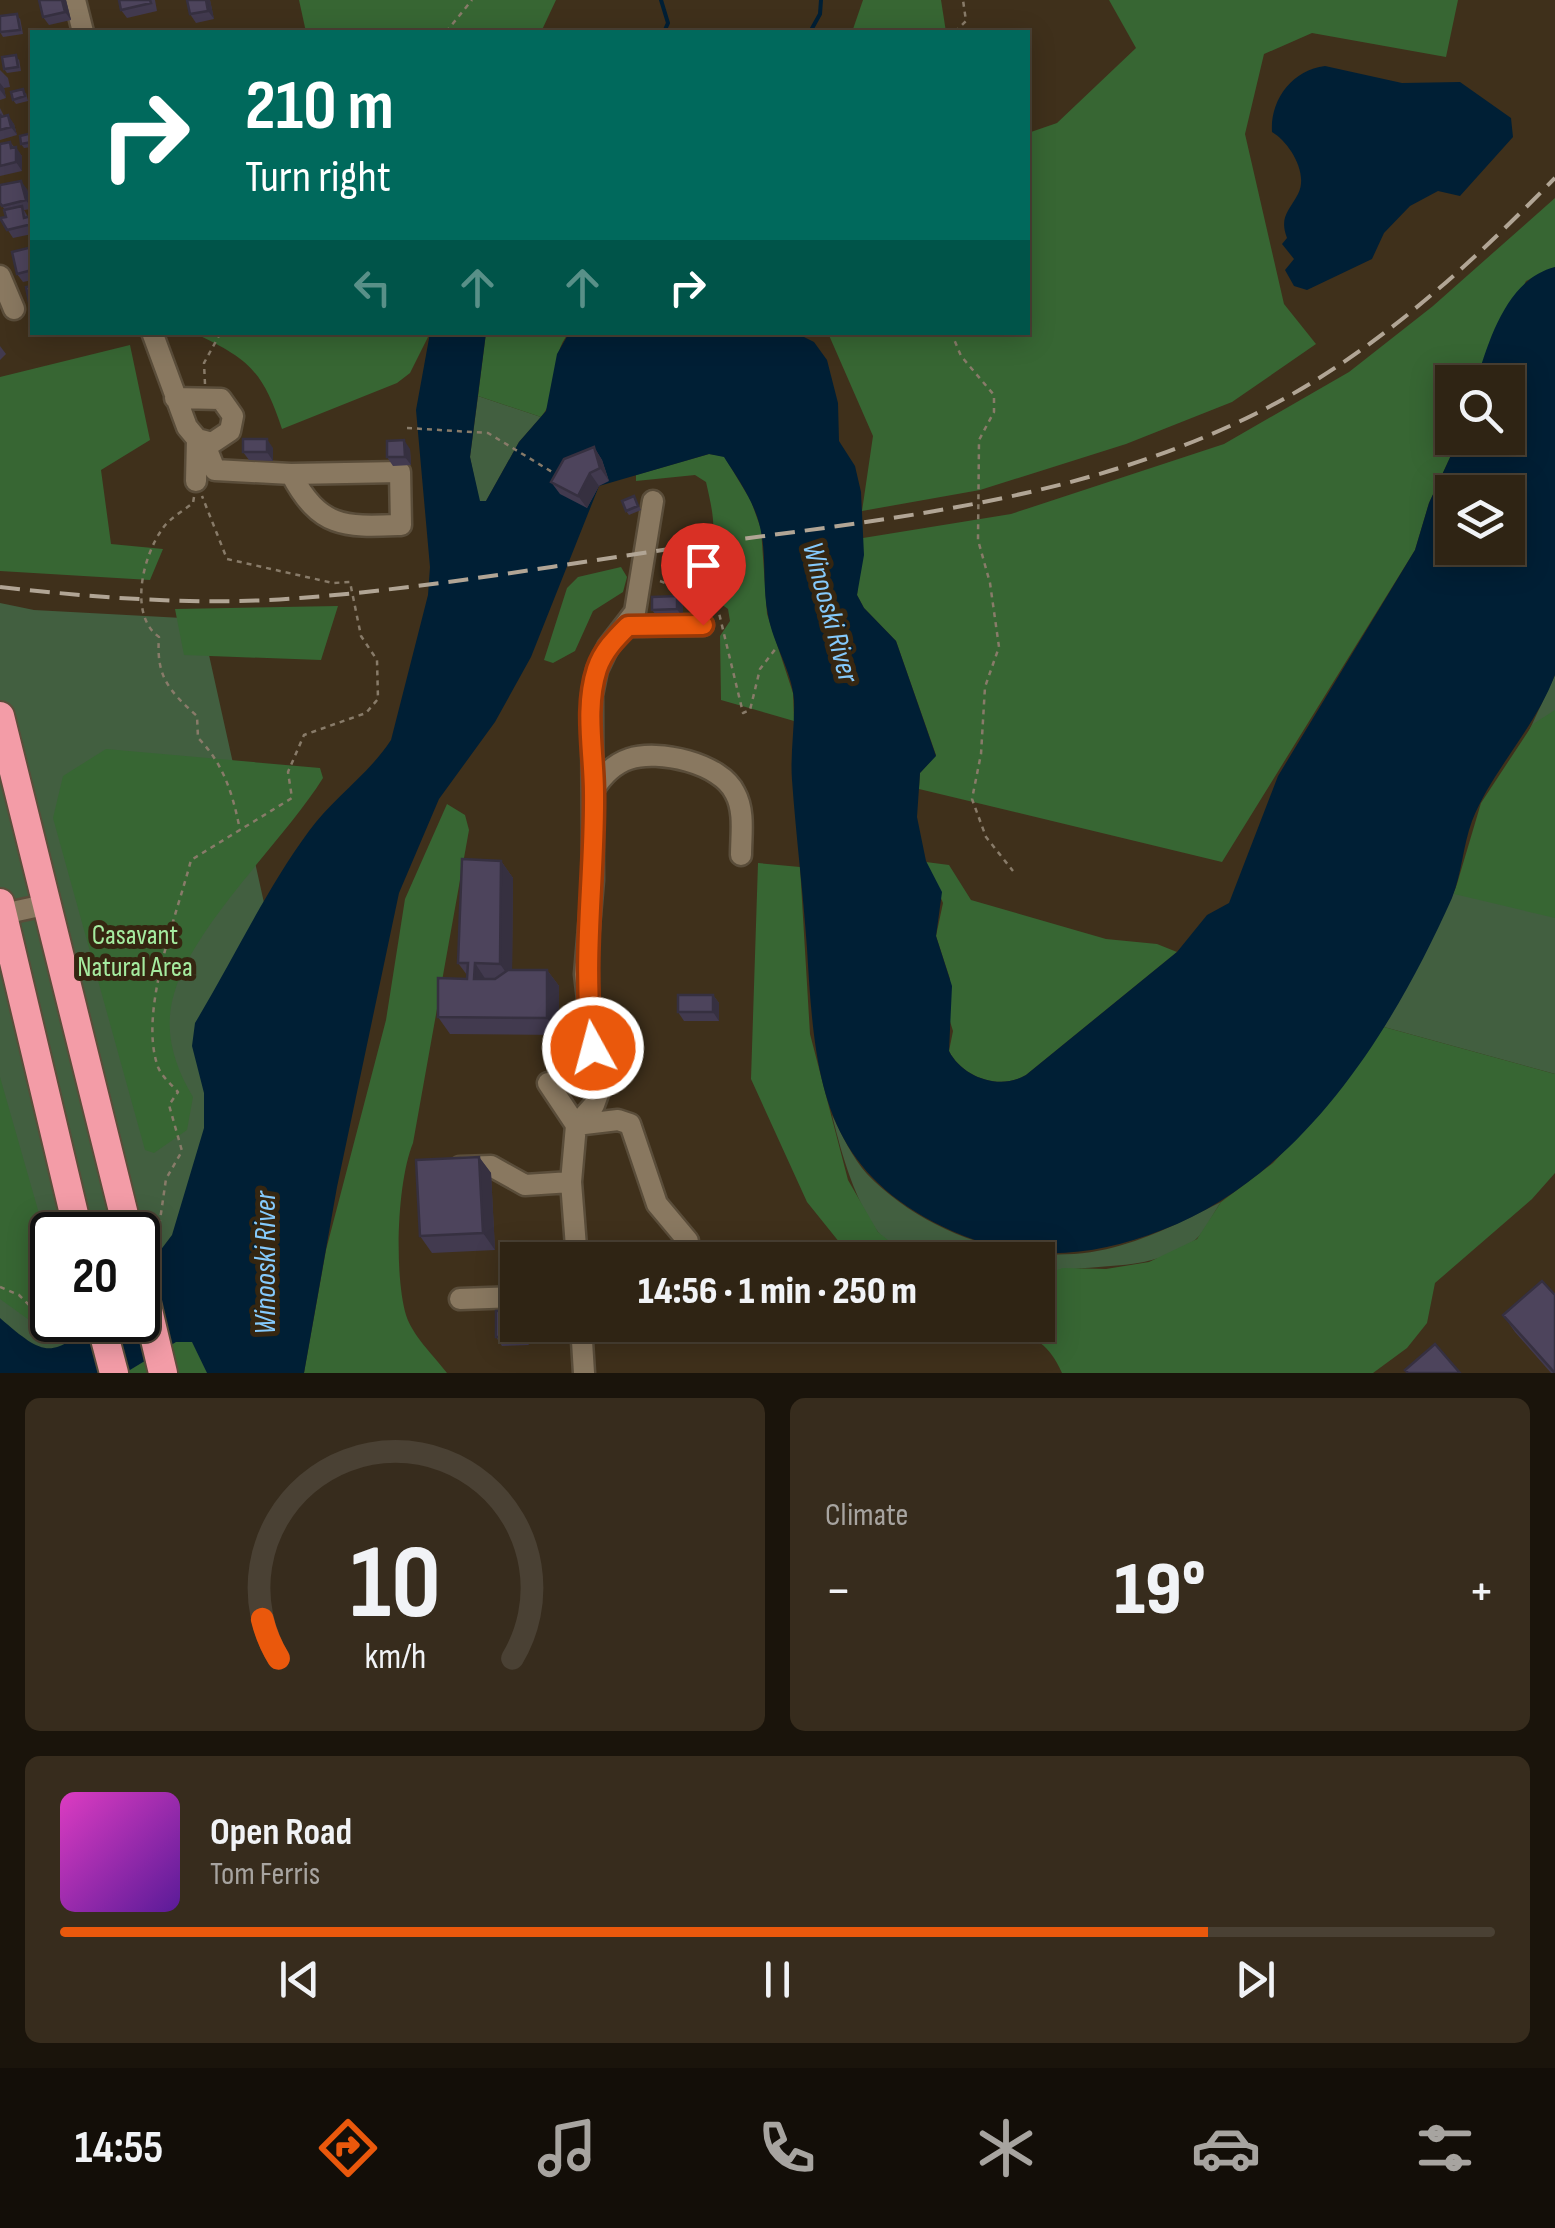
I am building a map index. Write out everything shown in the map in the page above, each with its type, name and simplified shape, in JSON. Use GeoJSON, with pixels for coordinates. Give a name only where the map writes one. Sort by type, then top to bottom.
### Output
{"type":"FeatureCollection","features":[{"type":"Feature","properties":{"kind":"highway"},"geometry":{"type":"LineString","coordinates":[[0,716],[127,1212]]}},
{"type":"Feature","properties":{"kind":"highway"},"geometry":{"type":"LineString","coordinates":[[2,908],[73,1212]]}},
{"type":"Feature","properties":{"kind":"highway"},"geometry":{"type":"LineString","coordinates":[[106,1342],[114,1373]]}},
{"type":"Feature","properties":{"kind":"highway"},"geometry":{"type":"LineString","coordinates":[[157,1342],[163,1373]]}},
{"type":"Feature","properties":{"kind":"street"},"geometry":{"type":"LineString","coordinates":[[75,0],[82,30]]}},
{"type":"Feature","properties":{"kind":"street"},"geometry":{"type":"LineString","coordinates":[[0,276],[14,310]]}},
{"type":"Feature","properties":{"kind":"street"},"geometry":{"type":"LineString","coordinates":[[153,335],[176,398],[215,470],[291,474],[400,472],[401,524],[349,527],[328,520],[310,505],[291,474]]}},
{"type":"Feature","properties":{"kind":"street"},"geometry":{"type":"LineString","coordinates":[[176,398],[221,398],[233,416],[225,436],[200,441]]}},
{"type":"Feature","properties":{"kind":"street"},"geometry":{"type":"LineString","coordinates":[[196,481],[200,441]]}},
{"type":"Feature","properties":{"kind":"street"},"geometry":{"type":"LineString","coordinates":[[576,1242],[571,1182],[576,1124],[594,1105],[598,1091],[585,974],[594,789],[590,738],[596,670],[608,647],[628,626],[644,576],[653,500]]}},
{"type":"Feature","properties":{"kind":"street"},"geometry":{"type":"LineString","coordinates":[[628,626],[703,625]]}},
{"type":"Feature","properties":{"kind":"street"},"geometry":{"type":"LineString","coordinates":[[594,789],[615,766],[632,758],[657,756],[700,766],[730,783],[736,794],[741,854]]}},
{"type":"Feature","properties":{"kind":"street"},"geometry":{"type":"LineString","coordinates":[[2,908],[49,904]]}},
{"type":"Feature","properties":{"kind":"street"},"geometry":{"type":"LineString","coordinates":[[567,962],[585,974]]}},
{"type":"Feature","properties":{"kind":"street"},"geometry":{"type":"LineString","coordinates":[[548,1083],[576,1124]]}},
{"type":"Feature","properties":{"kind":"street"},"geometry":{"type":"LineString","coordinates":[[576,1124],[618,1120],[630,1124],[657,1204],[688,1240]]}},
{"type":"Feature","properties":{"kind":"street"},"geometry":{"type":"LineString","coordinates":[[444,1168],[491,1166],[524,1185],[571,1182]]}},
{"type":"Feature","properties":{"kind":"street"},"geometry":{"type":"LineString","coordinates":[[460,1300],[500,1298]]}},
{"type":"Feature","properties":{"kind":"street"},"geometry":{"type":"LineString","coordinates":[[582,1342],[584,1373]]}},
{"type":"Feature","properties":{"kind":"path"},"geometry":{"type":"LineString","coordinates":[[448,30],[472,0]]}},
{"type":"Feature","properties":{"kind":"path"},"geometry":{"type":"LineString","coordinates":[[957,30],[966,21],[963,0]]}},
{"type":"Feature","properties":{"kind":"path"},"geometry":{"type":"LineString","coordinates":[[205,395],[204,363],[219,335]]}},
{"type":"Feature","properties":{"kind":"path"},"geometry":{"type":"LineString","coordinates":[[953,335],[962,356],[994,395],[994,412],[979,440],[978,540],[990,583],[999,647],[985,687],[981,754],[972,799],[992,846],[1013,871]]}},
{"type":"Feature","properties":{"kind":"path"},"geometry":{"type":"LineString","coordinates":[[407,428],[488,433],[567,480]]}},
{"type":"Feature","properties":{"kind":"path"},"geometry":{"type":"LineString","coordinates":[[196,481],[193,503],[166,523],[148,554],[140,610],[148,628],[159,636],[157,669],[173,695],[197,716],[198,738],[211,750],[231,788],[240,830]]}},
{"type":"Feature","properties":{"kind":"path"},"geometry":{"type":"LineString","coordinates":[[160,1216],[166,1179],[182,1151],[170,1104],[178,1092],[159,1071],[154,1048],[156,993],[191,860],[292,798],[288,772],[304,735],[366,713],[378,699],[377,660],[361,636],[350,582],[333,583],[228,558],[196,481]]}},
{"type":"Feature","properties":{"kind":"path"},"geometry":{"type":"LineString","coordinates":[[644,576],[703,598],[719,613],[743,713],[750,710],[766,658],[776,646]]}},
{"type":"Feature","properties":{"kind":"path"},"geometry":{"type":"LineString","coordinates":[[0,1287],[19,1295],[30,1306]]}},
{"type":"Feature","properties":{"kind":"green space"},"geometry":{"type":"Polygon","coordinates":[[[299,0],[556,0],[542,30],[306,30],[299,0]]]}},
{"type":"Feature","properties":{"kind":"green space"},"geometry":{"type":"Polygon","coordinates":[[[863,0],[941,0],[946,30],[853,30],[863,0]]]}},
{"type":"Feature","properties":{"kind":"green space"},"geometry":{"type":"Polygon","coordinates":[[[1109,0],[1458,0],[1446,57],[1312,33],[1264,54],[1245,134],[1284,304],[1316,344],[1232,402],[1126,444],[980,490],[862,511],[873,436],[829,335],[1030,335],[1030,132],[1057,123],[1136,48],[1109,0]]]}},
{"type":"Feature","properties":{"kind":"green space"},"geometry":{"type":"Polygon","coordinates":[[[1555,198],[1555,267],[1526,281],[1484,365],[1435,365],[1435,455],[1451,455],[1442,475],[1435,475],[1435,490],[1415,550],[1222,862],[919,789],[920,773],[936,755],[896,641],[864,608],[857,595],[863,538],[1011,514],[1224,444],[1349,372],[1433,306],[1555,198]]]}},
{"type":"Feature","properties":{"kind":"green space"},"geometry":{"type":"Polygon","coordinates":[[[198,335],[429,335],[410,373],[397,383],[282,429],[260,380],[228,351],[198,335]]]}},
{"type":"Feature","properties":{"kind":"green space"},"geometry":{"type":"Polygon","coordinates":[[[486,335],[568,335],[559,352],[551,397],[541,417],[478,396],[486,335]]]}},
{"type":"Feature","properties":{"kind":"green space"},"geometry":{"type":"Polygon","coordinates":[[[130,345],[150,440],[101,470],[111,544],[163,549],[150,580],[0,571],[0,377],[130,345]]]}},
{"type":"Feature","properties":{"kind":"green space"},"geometry":{"type":"Polygon","coordinates":[[[478,396],[541,417],[519,442],[486,501],[479,501],[470,457],[478,396]]]}},
{"type":"Feature","properties":{"kind":"green space"},"geometry":{"type":"Polygon","coordinates":[[[709,454],[724,456],[751,501],[761,529],[767,614],[793,693],[794,721],[721,700],[720,636],[730,621],[728,609],[695,585],[695,573],[712,541],[706,482],[695,475],[636,481],[636,475],[709,454]]]}},
{"type":"Feature","properties":{"kind":"green space"},"geometry":{"type":"Polygon","coordinates":[[[621,567],[627,577],[623,592],[593,611],[575,651],[553,663],[544,660],[567,588],[578,577],[621,567]]]}},
{"type":"Feature","properties":{"kind":"green space","name":"Casavant Natural Area"},"geometry":{"type":"Polygon","coordinates":[[[0,603],[34,610],[201,619],[274,948],[251,1373],[0,1373],[0,603]]]}},
{"type":"Feature","properties":{"kind":"green space"},"geometry":{"type":"Polygon","coordinates":[[[338,606],[321,660],[184,655],[175,609],[338,606]]]}},
{"type":"Feature","properties":{"kind":"green space"},"geometry":{"type":"Polygon","coordinates":[[[1555,675],[1555,1074],[1384,1027],[1438,926],[1555,675]]]}},
{"type":"Feature","properties":{"kind":"green space"},"geometry":{"type":"Polygon","coordinates":[[[1555,710],[1555,918],[1454,894],[1481,803],[1533,724],[1555,710]]]}},
{"type":"Feature","properties":{"kind":"green space"},"geometry":{"type":"Polygon","coordinates":[[[106,749],[320,768],[323,778],[219,912],[184,968],[171,1008],[170,1034],[180,1073],[193,1097],[187,1130],[154,1153],[145,1150],[53,818],[63,776],[106,749]]]}},
{"type":"Feature","properties":{"kind":"green space"},"geometry":{"type":"Polygon","coordinates":[[[447,804],[465,815],[469,830],[403,1181],[399,1253],[402,1297],[409,1323],[447,1373],[304,1373],[326,1250],[386,1020],[405,899],[447,804]]]}},
{"type":"Feature","properties":{"kind":"green space"},"geometry":{"type":"Polygon","coordinates":[[[926,862],[949,865],[971,900],[1106,939],[1157,944],[1177,952],[1026,1075],[1005,1082],[983,1079],[963,1068],[949,1051],[953,1031],[947,1012],[950,979],[936,936],[943,903],[926,862]]]}},
{"type":"Feature","properties":{"kind":"green space"},"geometry":{"type":"Polygon","coordinates":[[[758,863],[800,867],[810,1034],[848,1180],[878,1232],[890,1242],[839,1242],[807,1202],[751,1079],[758,863]]]}},
{"type":"Feature","properties":{"kind":"green space"},"geometry":{"type":"Polygon","coordinates":[[[1384,1027],[1555,1074],[1555,1173],[1532,1199],[1435,1283],[1427,1323],[1407,1348],[1373,1373],[1062,1373],[1052,1355],[1038,1342],[1055,1342],[1055,1271],[1106,1269],[1149,1262],[1197,1239],[1221,1202],[1273,1163],[1318,1114],[1384,1027]]]}},
{"type":"Feature","properties":{"kind":"green space"},"geometry":{"type":"Polygon","coordinates":[[[0,1077],[39,1212],[30,1212],[30,1321],[0,1299],[0,1077]]]}},
{"type":"Feature","properties":{"kind":"green space"},"geometry":{"type":"Polygon","coordinates":[[[832,1115],[867,1174],[892,1197],[952,1232],[980,1242],[887,1242],[858,1197],[832,1115]]]}},
{"type":"Feature","properties":{"kind":"green space"},"geometry":{"type":"Polygon","coordinates":[[[1221,1202],[1195,1240],[1177,1251],[1138,1263],[1057,1271],[1055,1254],[1122,1245],[1221,1202]]]}},
{"type":"Feature","properties":{"kind":"green space"},"geometry":{"type":"Polygon","coordinates":[[[176,1342],[192,1342],[207,1373],[125,1373],[176,1342]]]}},
{"type":"Feature","properties":{"kind":"water"},"geometry":{"type":"Polygon","coordinates":[[[1325,66],[1402,83],[1460,82],[1511,118],[1513,137],[1460,196],[1438,191],[1410,206],[1384,233],[1372,259],[1307,290],[1294,286],[1285,270],[1294,259],[1282,244],[1287,238],[1285,219],[1298,194],[1301,177],[1291,150],[1272,132],[1272,120],[1285,88],[1303,74],[1325,66]]]}},
{"type":"Feature","properties":{"kind":"water","name":"Winooski River"},"geometry":{"type":"Polygon","coordinates":[[[1555,267],[1555,675],[1536,714],[1480,802],[1452,898],[1402,998],[1371,1047],[1300,1136],[1258,1174],[1213,1206],[1137,1239],[1055,1253],[1055,1242],[981,1242],[964,1236],[917,1213],[881,1186],[854,1155],[835,1121],[815,1042],[792,780],[794,700],[768,615],[760,527],[750,499],[724,457],[709,454],[599,486],[531,657],[495,722],[439,799],[399,893],[337,1187],[304,1373],[207,1373],[192,1342],[176,1342],[125,1373],[0,1373],[0,1318],[30,1342],[48,1348],[69,1342],[160,1342],[160,1251],[172,1235],[204,1128],[204,1093],[192,1046],[195,1023],[293,854],[319,819],[391,740],[428,595],[430,567],[416,410],[430,335],[486,335],[470,457],[480,501],[486,501],[519,442],[546,411],[557,354],[568,335],[800,335],[814,342],[827,360],[838,403],[839,441],[855,466],[861,492],[864,555],[857,595],[864,608],[896,641],[936,756],[920,773],[917,817],[926,861],[942,892],[936,936],[952,986],[949,1051],[972,1074],[1005,1082],[1026,1075],[1177,952],[1207,915],[1229,903],[1278,776],[1415,550],[1435,490],[1435,565],[1525,565],[1525,475],[1442,475],[1451,455],[1525,455],[1525,365],[1482,365],[1512,298],[1524,284],[1555,267]]]}},
{"type":"Feature","properties":{"kind":"building"},"geometry":{"type":"Polygon","coordinates":[[[39,0],[62,0],[65,12],[43,17],[39,0]]]}},
{"type":"Feature","properties":{"kind":"building"},"geometry":{"type":"Polygon","coordinates":[[[119,0],[150,0],[151,3],[121,10],[119,0]]]}},
{"type":"Feature","properties":{"kind":"building"},"geometry":{"type":"Polygon","coordinates":[[[187,0],[206,0],[208,11],[190,14],[187,0]]]}},
{"type":"Feature","properties":{"kind":"building"},"geometry":{"type":"Polygon","coordinates":[[[17,14],[20,30],[0,32],[0,16],[17,14]]]}},
{"type":"Feature","properties":{"kind":"building"},"geometry":{"type":"Polygon","coordinates":[[[16,55],[18,67],[4,69],[2,57],[16,55]]]}},
{"type":"Feature","properties":{"kind":"building"},"geometry":{"type":"Polygon","coordinates":[[[23,89],[25,96],[13,100],[11,92],[23,89]]]}},
{"type":"Feature","properties":{"kind":"building"},"geometry":{"type":"Polygon","coordinates":[[[0,114],[8,115],[11,127],[0,130],[0,114]]]}},
{"type":"Feature","properties":{"kind":"building"},"geometry":{"type":"Polygon","coordinates":[[[30,134],[30,142],[21,144],[20,136],[30,134]]]}},
{"type":"Feature","properties":{"kind":"building"},"geometry":{"type":"Polygon","coordinates":[[[10,142],[11,148],[16,147],[16,162],[0,166],[0,144],[10,142]]]}},
{"type":"Feature","properties":{"kind":"building"},"geometry":{"type":"Polygon","coordinates":[[[21,181],[26,200],[2,206],[0,185],[21,181]]]}},
{"type":"Feature","properties":{"kind":"building"},"geometry":{"type":"Polygon","coordinates":[[[22,206],[24,218],[30,216],[30,224],[7,230],[0,218],[6,217],[4,210],[22,206]]]}},
{"type":"Feature","properties":{"kind":"building"},"geometry":{"type":"Polygon","coordinates":[[[30,248],[30,271],[17,274],[12,252],[30,248]]]}},
{"type":"Feature","properties":{"kind":"building"},"geometry":{"type":"Polygon","coordinates":[[[243,439],[267,439],[267,452],[243,452],[243,439]]]}},
{"type":"Feature","properties":{"kind":"building"},"geometry":{"type":"Polygon","coordinates":[[[404,440],[405,457],[387,457],[387,441],[404,440]]]}},
{"type":"Feature","properties":{"kind":"building"},"geometry":{"type":"Polygon","coordinates":[[[594,447],[600,468],[590,473],[578,496],[551,482],[564,459],[594,447]]]}},
{"type":"Feature","properties":{"kind":"building"},"geometry":{"type":"Polygon","coordinates":[[[634,496],[638,506],[626,511],[622,501],[634,496]]]}},
{"type":"Feature","properties":{"kind":"building"},"geometry":{"type":"Polygon","coordinates":[[[677,596],[677,609],[652,610],[652,597],[677,596]]]}},
{"type":"Feature","properties":{"kind":"building"},"geometry":{"type":"Polygon","coordinates":[[[462,859],[501,861],[500,964],[475,963],[474,979],[495,979],[508,970],[547,970],[547,1018],[438,1017],[438,978],[467,979],[468,963],[458,963],[462,859]]]}},
{"type":"Feature","properties":{"kind":"building"},"geometry":{"type":"Polygon","coordinates":[[[678,995],[713,995],[713,1012],[678,1012],[678,995]]]}},
{"type":"Feature","properties":{"kind":"building"},"geometry":{"type":"Polygon","coordinates":[[[479,1157],[483,1233],[420,1236],[416,1160],[479,1157]]]}},
{"type":"Feature","properties":{"kind":"building"},"geometry":{"type":"Polygon","coordinates":[[[1542,1281],[1555,1295],[1555,1373],[1503,1315],[1542,1281]]]}},
{"type":"Feature","properties":{"kind":"building"},"geometry":{"type":"Polygon","coordinates":[[[496,1311],[500,1311],[500,1337],[496,1337],[496,1311]]]}},
{"type":"Feature","properties":{"kind":"building"},"geometry":{"type":"Polygon","coordinates":[[[1435,1344],[1460,1373],[1405,1370],[1435,1344]]]}},
{"type":"Feature","properties":{"kind":"waterway"},"geometry":{"type":"LineString","coordinates":[[661,0],[668,23],[665,30]]}},
{"type":"Feature","properties":{"kind":"waterway"},"geometry":{"type":"LineString","coordinates":[[811,30],[820,14],[821,0]]}},
{"type":"Feature","properties":{"kind":"railway"},"geometry":{"type":"LineString","coordinates":[[0,587],[187,601],[350,594],[840,526],[1052,487],[1189,444],[1255,414],[1338,366],[1451,278],[1555,178]]}},
{"type":"Feature","properties":{"kind":"route"},"geometry":{"type":"LineString","coordinates":[[593,1048],[585,974],[593,880],[590,738],[596,670],[608,647],[628,626],[703,625]]}}]}
